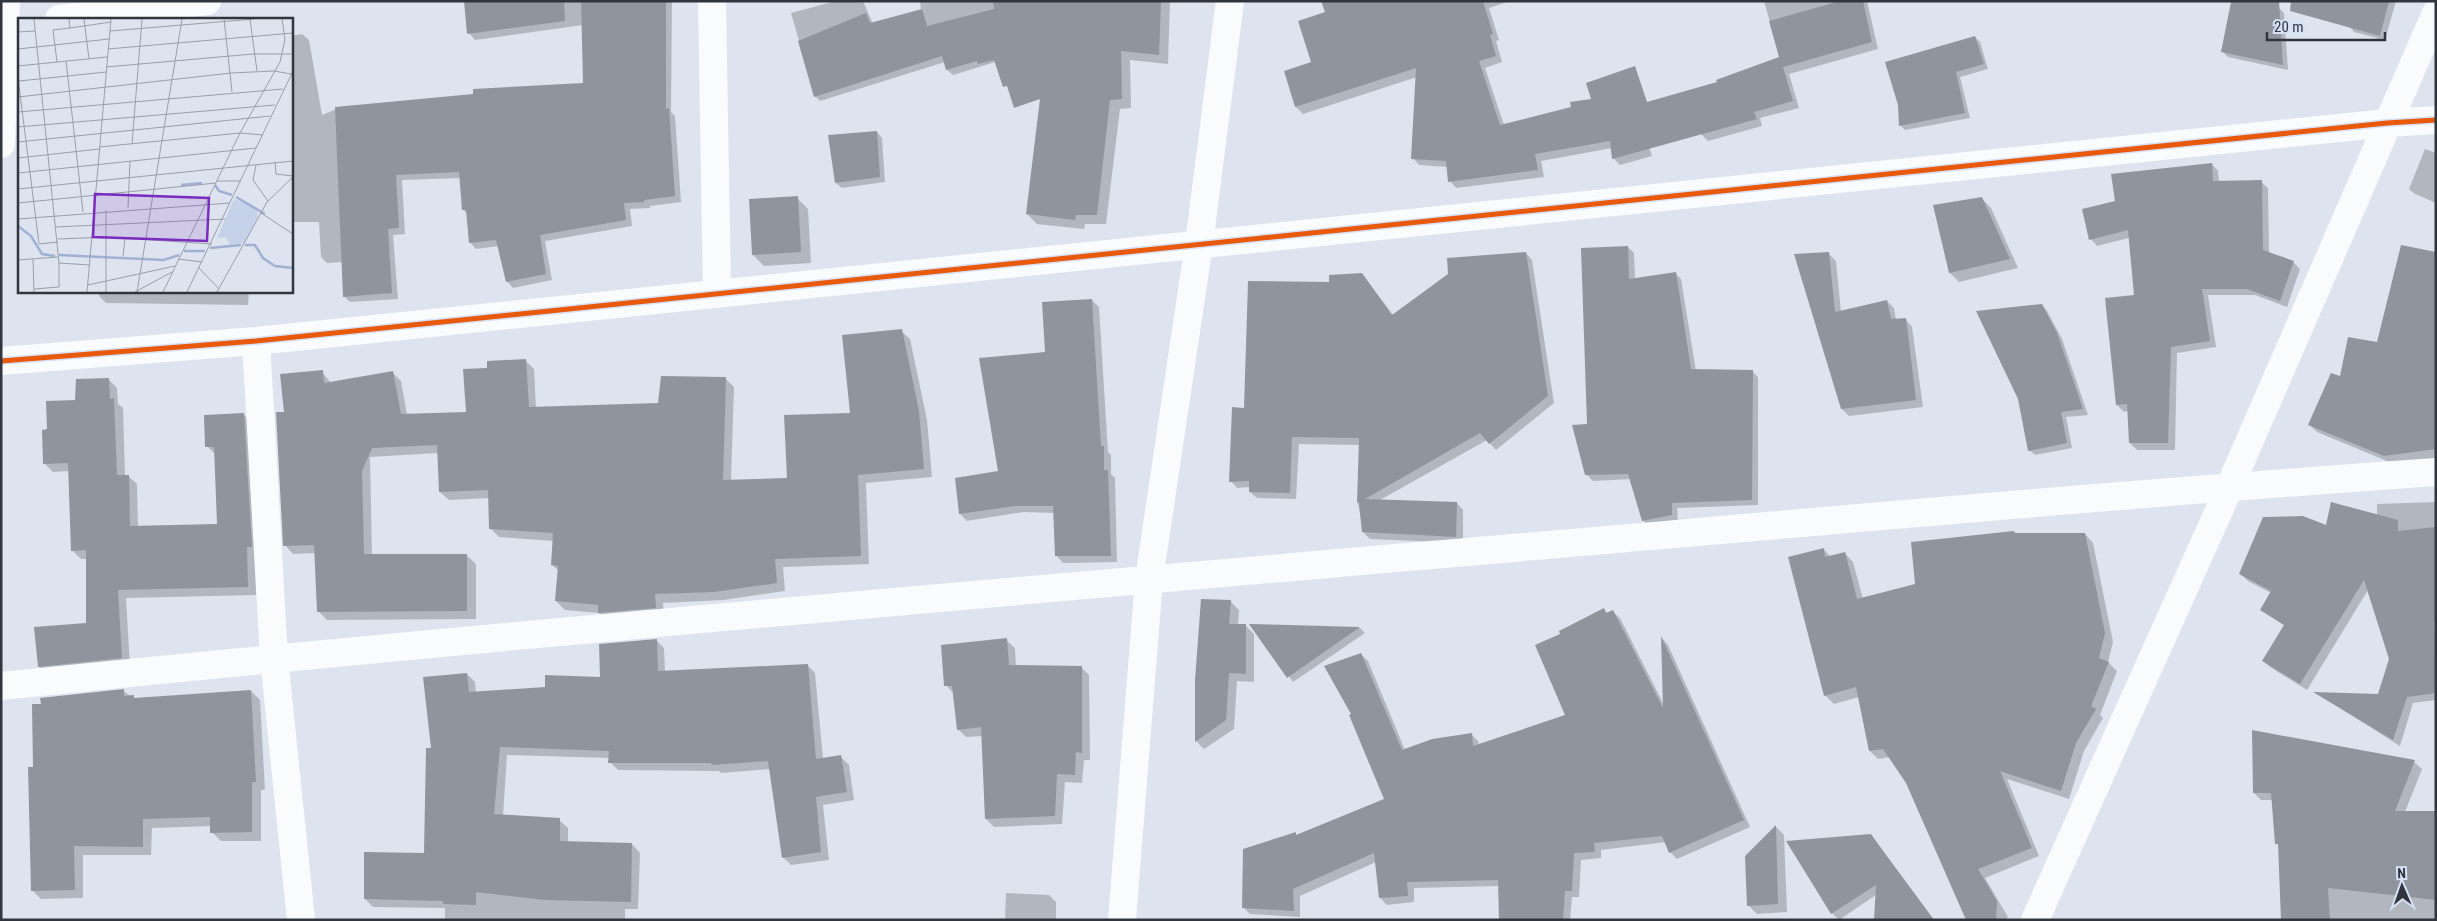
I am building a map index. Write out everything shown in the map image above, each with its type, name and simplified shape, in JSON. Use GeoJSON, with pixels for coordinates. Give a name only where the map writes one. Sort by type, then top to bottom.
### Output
{"type":"FeatureCollection","features":[{"type":"Feature","properties":{"kind":"street"},"geometry":{"type":"LineString","coordinates":[[66,18],[207,1]]}},
{"type":"Feature","properties":{"kind":"street"},"geometry":{"type":"LineString","coordinates":[[712,1],[717,293]]}},
{"type":"Feature","properties":{"kind":"street"},"geometry":{"type":"LineString","coordinates":[[1122,920],[1149,579],[1199,244],[1230,1]]}},
{"type":"Feature","properties":{"kind":"street"},"geometry":{"type":"LineString","coordinates":[[2035,920],[2230,486],[2436,12]]}},
{"type":"Feature","properties":{"kind":"street"},"geometry":{"type":"LineString","coordinates":[[1,144],[8,19]]}},
{"type":"Feature","properties":{"kind":"street"},"geometry":{"type":"LineString","coordinates":[[1,361],[256,341],[2387,123],[2436,120]]}},
{"type":"Feature","properties":{"kind":"street"},"geometry":{"type":"LineString","coordinates":[[256,341],[274,658],[301,920]]}},
{"type":"Feature","properties":{"kind":"street"},"geometry":{"type":"LineString","coordinates":[[1,686],[274,658],[1149,579],[2230,486],[2436,472]]}},
{"type":"Feature","properties":{"kind":"building"},"geometry":{"type":"Polygon","coordinates":[[[464,1],[564,1],[565,21],[467,34],[464,1]]]}},
{"type":"Feature","properties":{"kind":"building"},"geometry":{"type":"Polygon","coordinates":[[[581,1],[666,1],[666,109],[669,108],[675,196],[644,200],[644,202],[624,203],[626,220],[540,235],[546,274],[506,282],[496,240],[469,243],[466,210],[462,210],[459,172],[396,175],[399,228],[388,229],[392,293],[343,297],[335,107],[473,94],[473,89],[583,83],[581,1]]]}},
{"type":"Feature","properties":{"kind":"building"},"geometry":{"type":"Polygon","coordinates":[[[993,1],[1161,1],[1159,55],[1121,51],[1122,99],[1110,100],[1097,215],[1076,215],[1075,220],[1026,214],[1040,99],[1014,108],[1007,86],[1003,87],[994,60],[978,64],[977,61],[946,70],[942,56],[814,97],[798,41],[866,13],[870,23],[922,9],[927,26],[994,9],[993,1]]]}},
{"type":"Feature","properties":{"kind":"building"},"geometry":{"type":"Polygon","coordinates":[[[1321,1],[1483,1],[1493,34],[1490,35],[1496,56],[1479,61],[1500,125],[1571,107],[1570,102],[1591,99],[1586,83],[1635,66],[1647,102],[1717,82],[1716,80],[1779,57],[1769,21],[1840,1],[1863,1],[1872,42],[1783,67],[1793,101],[1754,112],[1757,119],[1612,159],[1610,141],[1535,154],[1538,170],[1448,182],[1446,161],[1411,159],[1416,68],[1295,107],[1284,71],[1311,62],[1298,21],[1325,12],[1321,1]]]}},
{"type":"Feature","properties":{"kind":"building"},"geometry":{"type":"Polygon","coordinates":[[[2279,1],[2283,65],[2221,52],[2231,2],[2279,1]]]}},
{"type":"Feature","properties":{"kind":"building"},"geometry":{"type":"Polygon","coordinates":[[[2291,1],[2389,1],[2380,36],[2290,11],[2291,1]]]}},
{"type":"Feature","properties":{"kind":"building"},"geometry":{"type":"Polygon","coordinates":[[[1975,36],[1984,64],[1956,72],[1965,113],[1899,126],[1898,105],[1885,62],[1975,36]]]}},
{"type":"Feature","properties":{"kind":"building"},"geometry":{"type":"Polygon","coordinates":[[[877,131],[880,177],[835,183],[828,135],[877,131]]]}},
{"type":"Feature","properties":{"kind":"building"},"geometry":{"type":"Polygon","coordinates":[[[2212,163],[2213,181],[2262,180],[2263,250],[2294,261],[2280,301],[2247,289],[2202,289],[2210,341],[2171,347],[2168,443],[2129,443],[2127,404],[2116,405],[2105,298],[2134,295],[2128,230],[2089,240],[2082,209],[2115,201],[2111,174],[2212,163]]]}},
{"type":"Feature","properties":{"kind":"building"},"geometry":{"type":"Polygon","coordinates":[[[798,196],[801,252],[752,255],[749,199],[798,196]]]}},
{"type":"Feature","properties":{"kind":"building"},"geometry":{"type":"Polygon","coordinates":[[[1982,197],[2010,259],[1949,273],[1933,205],[1982,197]]]}},
{"type":"Feature","properties":{"kind":"building"},"geometry":{"type":"Polygon","coordinates":[[[2401,245],[2436,252],[2436,449],[2384,456],[2308,425],[2331,373],[2340,376],[2348,337],[2377,342],[2401,245]]]}},
{"type":"Feature","properties":{"kind":"building"},"geometry":{"type":"Polygon","coordinates":[[[1628,246],[1629,279],[1676,272],[1691,369],[1753,370],[1752,500],[1672,503],[1672,515],[1642,521],[1628,474],[1585,475],[1572,425],[1587,424],[1581,248],[1628,246]]]}},
{"type":"Feature","properties":{"kind":"building"},"geometry":{"type":"Polygon","coordinates":[[[1526,252],[1548,396],[1489,444],[1480,433],[1365,499],[1457,502],[1456,537],[1362,532],[1359,502],[1357,503],[1359,438],[1292,437],[1290,493],[1249,492],[1249,481],[1229,482],[1232,407],[1244,408],[1248,281],[1329,282],[1329,275],[1362,273],[1392,315],[1448,274],[1447,258],[1526,252]]]}},
{"type":"Feature","properties":{"kind":"building"},"geometry":{"type":"Polygon","coordinates":[[[1829,252],[1835,312],[1887,300],[1891,319],[1906,318],[1916,400],[1841,409],[1794,254],[1829,252]]]}},
{"type":"Feature","properties":{"kind":"building"},"geometry":{"type":"Polygon","coordinates":[[[1092,299],[1101,446],[1104,446],[1104,470],[1108,470],[1111,556],[1055,556],[1053,506],[1015,506],[959,514],[955,478],[998,471],[979,358],[1045,352],[1042,302],[1092,299]]]}},
{"type":"Feature","properties":{"kind":"building"},"geometry":{"type":"Polygon","coordinates":[[[2042,304],[2057,333],[2083,409],[2061,412],[2067,443],[2028,451],[2018,399],[1976,311],[2042,304]]]}},
{"type":"Feature","properties":{"kind":"building"},"geometry":{"type":"Polygon","coordinates":[[[902,329],[919,411],[924,469],[858,475],[861,556],[775,559],[777,583],[714,592],[655,594],[656,608],[598,613],[598,605],[555,601],[558,566],[551,565],[553,533],[489,529],[488,490],[439,492],[437,445],[372,448],[362,471],[364,554],[467,554],[467,611],[317,612],[314,545],[283,546],[276,412],[284,412],[280,374],[323,370],[324,383],[393,371],[401,414],[466,412],[463,369],[487,368],[487,361],[526,359],[529,407],[658,403],[661,376],[726,377],[723,480],[787,478],[784,415],[850,413],[842,335],[902,329]]]}},
{"type":"Feature","properties":{"kind":"building"},"geometry":{"type":"Polygon","coordinates":[[[109,378],[110,399],[114,398],[117,475],[129,475],[130,526],[217,524],[214,447],[205,447],[204,415],[244,413],[252,547],[247,547],[248,587],[118,590],[122,658],[38,667],[34,627],[86,623],[86,550],[71,551],[68,463],[43,464],[42,430],[47,429],[46,401],[75,400],[76,379],[109,378]]]}},
{"type":"Feature","properties":{"kind":"building"},"geometry":{"type":"Polygon","coordinates":[[[2331,502],[2398,520],[2398,531],[2436,527],[2436,621],[2434,622],[2436,693],[2407,697],[2393,740],[2313,692],[2378,694],[2389,659],[2364,580],[2300,684],[2262,661],[2284,625],[2260,610],[2271,591],[2239,574],[2263,517],[2303,516],[2326,525],[2331,502]]]}},
{"type":"Feature","properties":{"kind":"building"},"geometry":{"type":"Polygon","coordinates":[[[2014,531],[2015,533],[2085,533],[2105,633],[2099,658],[2109,662],[2091,706],[2096,709],[2076,743],[2061,791],[2000,771],[2032,848],[1978,869],[1997,901],[1996,920],[1966,920],[1906,783],[1883,749],[1869,751],[1856,687],[1824,696],[1788,557],[1824,548],[1825,557],[1845,552],[1857,599],[1915,584],[1911,542],[2014,531]]]}},
{"type":"Feature","properties":{"kind":"building"},"geometry":{"type":"Polygon","coordinates":[[[1201,599],[1231,600],[1229,624],[1246,624],[1246,674],[1229,673],[1226,720],[1195,742],[1195,680],[1201,599]]]}},
{"type":"Feature","properties":{"kind":"building"},"geometry":{"type":"Polygon","coordinates":[[[1604,608],[1606,613],[1613,610],[1663,708],[1661,636],[1744,820],[1669,853],[1662,836],[1594,843],[1595,852],[1574,853],[1572,891],[1565,891],[1563,920],[1499,920],[1498,880],[1407,882],[1408,896],[1379,898],[1374,853],[1293,889],[1294,911],[1242,908],[1243,849],[1296,832],[1296,835],[1384,799],[1349,715],[1351,714],[1324,666],[1361,653],[1402,750],[1432,739],[1472,733],[1473,746],[1565,715],[1535,645],[1560,634],[1559,631],[1604,608]]]}},
{"type":"Feature","properties":{"kind":"building"},"geometry":{"type":"Polygon","coordinates":[[[1249,624],[1360,627],[1287,678],[1249,624]]]}},
{"type":"Feature","properties":{"kind":"building"},"geometry":{"type":"Polygon","coordinates":[[[1007,638],[1009,665],[1082,666],[1082,753],[1076,752],[1075,775],[1057,774],[1055,816],[985,819],[981,727],[957,730],[952,686],[944,686],[941,645],[1007,638]]]}},
{"type":"Feature","properties":{"kind":"building"},"geometry":{"type":"Polygon","coordinates":[[[657,639],[658,671],[808,664],[816,759],[841,755],[847,792],[816,797],[821,852],[782,858],[768,761],[712,765],[711,763],[608,763],[609,751],[500,747],[494,814],[560,818],[560,841],[632,843],[631,902],[545,900],[476,892],[476,905],[443,904],[443,901],[364,899],[364,852],[424,853],[426,748],[431,748],[423,677],[467,673],[469,692],[545,687],[545,675],[600,677],[599,644],[657,639]]]}},
{"type":"Feature","properties":{"kind":"building"},"geometry":{"type":"Polygon","coordinates":[[[124,689],[124,696],[134,695],[134,698],[251,690],[256,782],[252,782],[252,832],[210,833],[210,817],[143,819],[143,847],[74,846],[75,890],[31,891],[28,767],[33,767],[32,704],[41,704],[40,698],[124,689]]]}},
{"type":"Feature","properties":{"kind":"building"},"geometry":{"type":"Polygon","coordinates":[[[2252,730],[2415,760],[2395,811],[2436,811],[2436,900],[2328,888],[2330,920],[2281,920],[2278,844],[2275,844],[2271,793],[2253,793],[2252,730]]]}},
{"type":"Feature","properties":{"kind":"building"},"geometry":{"type":"Polygon","coordinates":[[[1776,825],[1778,904],[1747,906],[1745,856],[1776,825]]]}},
{"type":"Feature","properties":{"kind":"building"},"geometry":{"type":"Polygon","coordinates":[[[1871,834],[1934,920],[1874,920],[1876,885],[1831,914],[1786,841],[1871,834]]]}},
{"type":"Feature","properties":{"kind":"cycle path"},"geometry":{"type":"LineString","coordinates":[[1,361],[256,341],[2387,123],[2436,120]]}}]}
